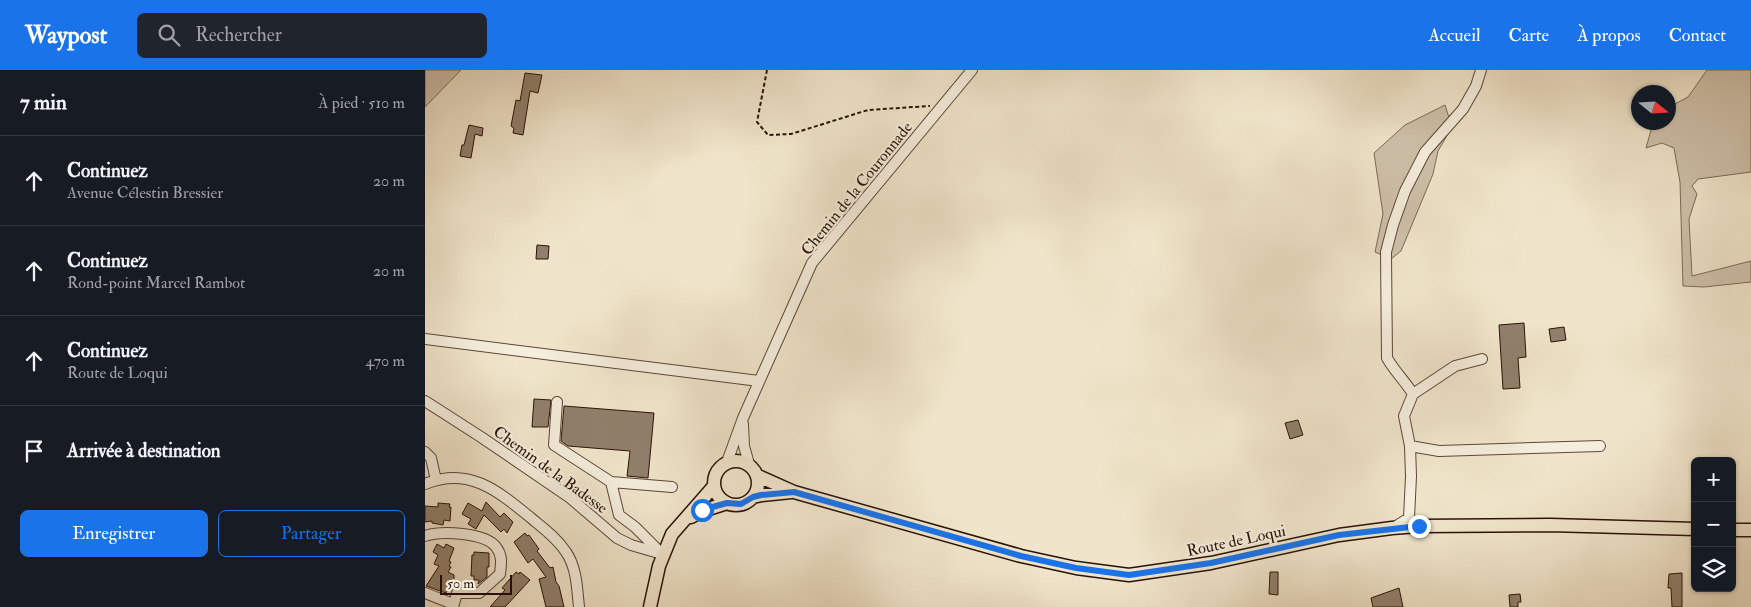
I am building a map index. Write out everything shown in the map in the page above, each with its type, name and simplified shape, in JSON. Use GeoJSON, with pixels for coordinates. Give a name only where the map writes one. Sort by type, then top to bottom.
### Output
{"type":"FeatureCollection","features":[{"type":"Feature","properties":{"kind":"main road"},"geometry":{"type":"LineString","coordinates":[[650,607],[662,554],[671,534],[714,486],[717,472],[727,462],[742,461],[754,469],[759,484],[753,497],[741,504],[727,503],[702,510],[685,520]]}},
{"type":"Feature","properties":{"kind":"main road","name":"Route de Loqui"},"geometry":{"type":"LineString","coordinates":[[757,476],[794,492],[1021,556],[1076,568],[1129,575],[1211,563],[1339,535],[1392,528],[1550,525],[1691,529]]}},
{"type":"Feature","properties":{"kind":"main road"},"geometry":{"type":"LineString","coordinates":[[714,486],[721,499],[727,503]]}},
{"type":"Feature","properties":{"kind":"main road","name":"Route de Loqui"},"geometry":{"type":"LineString","coordinates":[[753,497],[794,492]]}},
{"type":"Feature","properties":{"kind":"main road"},"geometry":{"type":"LineString","coordinates":[[1736,530],[1751,530]]}},
{"type":"Feature","properties":{"kind":"street","name":"Chemin de la Couronnade"},"geometry":{"type":"LineString","coordinates":[[727,462],[743,418],[812,263],[972,70]]}},
{"type":"Feature","properties":{"kind":"street"},"geometry":{"type":"LineString","coordinates":[[1413,394],[1395,372],[1387,358],[1386,252],[1405,191],[1425,152],[1463,109],[1476,86],[1481,70]]}},
{"type":"Feature","properties":{"kind":"street"},"geometry":{"type":"LineString","coordinates":[[425,339],[759,381]]}},
{"type":"Feature","properties":{"kind":"street"},"geometry":{"type":"LineString","coordinates":[[1392,528],[1409,518],[1410,446],[1404,416],[1413,394],[1455,366],[1482,359]]}},
{"type":"Feature","properties":{"kind":"street","name":"Chemin de la Badesse"},"geometry":{"type":"LineString","coordinates":[[425,401],[569,497],[617,538],[631,545],[662,554]]}},
{"type":"Feature","properties":{"kind":"street"},"geometry":{"type":"LineString","coordinates":[[557,402],[554,445],[611,482],[672,487]]}},
{"type":"Feature","properties":{"kind":"street","name":"Chemin de la Couronnade"},"geometry":{"type":"LineString","coordinates":[[743,418],[744,446],[749,464]]}},
{"type":"Feature","properties":{"kind":"street"},"geometry":{"type":"LineString","coordinates":[[1410,446],[1439,451],[1599,446]]}},
{"type":"Feature","properties":{"kind":"street"},"geometry":{"type":"LineString","coordinates":[[425,452],[431,458],[436,480]]}},
{"type":"Feature","properties":{"kind":"street"},"geometry":{"type":"LineString","coordinates":[[425,484],[453,477],[475,481],[493,489],[551,534],[567,553],[575,572],[579,607]]}},
{"type":"Feature","properties":{"kind":"street"},"geometry":{"type":"LineString","coordinates":[[611,482],[619,515],[635,526],[662,554]]}},
{"type":"Feature","properties":{"kind":"street"},"geometry":{"type":"LineString","coordinates":[[425,536],[435,532],[483,538],[496,546],[502,559],[500,574],[479,593],[457,594],[453,605],[425,593]]}},
{"type":"Feature","properties":{"kind":"path"},"geometry":{"type":"LineString","coordinates":[[767,70],[757,122],[768,135],[791,134],[868,110],[944,105]]}},
{"type":"Feature","properties":{"kind":"shaded area"},"geometry":{"type":"Polygon","coordinates":[[[425,70],[461,70],[425,107],[425,70]]]}},
{"type":"Feature","properties":{"kind":"shaded area"},"geometry":{"type":"Polygon","coordinates":[[[1707,70],[1751,70],[1751,172],[1698,179],[1692,186],[1697,194],[1689,219],[1692,276],[1751,261],[1751,282],[1704,287],[1683,286],[1680,182],[1674,148],[1662,143],[1646,148],[1651,130],[1676,130],[1676,103],[1688,97],[1707,70]]]}},
{"type":"Feature","properties":{"kind":"shaded area"},"geometry":{"type":"Polygon","coordinates":[[[1445,105],[1452,127],[1438,151],[1433,174],[1401,251],[1391,259],[1375,252],[1383,214],[1374,153],[1405,125],[1445,105]]]}},
{"type":"Feature","properties":{"kind":"building"},"geometry":{"type":"Polygon","coordinates":[[[525,73],[542,75],[538,93],[530,91],[523,135],[513,133],[514,128],[511,126],[516,100],[520,101],[525,73]]]}},
{"type":"Feature","properties":{"kind":"building"},"geometry":{"type":"Polygon","coordinates":[[[469,125],[483,128],[482,136],[475,134],[471,158],[460,156],[469,125]]]}},
{"type":"Feature","properties":{"kind":"building"},"geometry":{"type":"Polygon","coordinates":[[[537,245],[549,246],[548,259],[536,259],[537,245]]]}},
{"type":"Feature","properties":{"kind":"building"},"geometry":{"type":"Polygon","coordinates":[[[1524,323],[1526,357],[1518,358],[1520,388],[1503,389],[1499,325],[1524,323]]]}},
{"type":"Feature","properties":{"kind":"building"},"geometry":{"type":"Polygon","coordinates":[[[1564,327],[1566,340],[1551,342],[1549,329],[1564,327]]]}},
{"type":"Feature","properties":{"kind":"building"},"geometry":{"type":"Polygon","coordinates":[[[534,399],[551,400],[548,427],[532,427],[534,399]]]}},
{"type":"Feature","properties":{"kind":"building"},"geometry":{"type":"Polygon","coordinates":[[[564,406],[654,413],[648,478],[627,476],[630,451],[568,446],[561,441],[564,406]]]}},
{"type":"Feature","properties":{"kind":"building"},"geometry":{"type":"Polygon","coordinates":[[[1298,420],[1303,435],[1290,439],[1285,423],[1298,420]]]}},
{"type":"Feature","properties":{"kind":"building"},"geometry":{"type":"Polygon","coordinates":[[[486,502],[500,517],[504,513],[513,522],[507,533],[504,529],[501,532],[484,515],[476,529],[468,524],[471,519],[462,514],[468,503],[482,511],[486,502]]]}},
{"type":"Feature","properties":{"kind":"building"},"geometry":{"type":"Polygon","coordinates":[[[438,503],[450,504],[450,521],[444,520],[443,525],[432,523],[432,521],[425,522],[425,506],[438,507],[438,503]]]}},
{"type":"Feature","properties":{"kind":"building"},"geometry":{"type":"Polygon","coordinates":[[[525,533],[527,536],[529,535],[539,549],[537,551],[550,568],[553,567],[564,607],[546,607],[539,579],[546,577],[533,559],[528,563],[514,542],[525,533]]]}},
{"type":"Feature","properties":{"kind":"building"},"geometry":{"type":"Polygon","coordinates":[[[437,544],[444,548],[446,544],[454,548],[449,561],[451,562],[449,566],[451,567],[448,572],[454,575],[454,579],[446,593],[426,586],[439,566],[434,564],[438,555],[433,552],[437,544]]]}},
{"type":"Feature","properties":{"kind":"building"},"geometry":{"type":"Polygon","coordinates":[[[474,552],[489,553],[487,577],[478,584],[479,580],[474,580],[474,576],[471,576],[472,555],[474,555],[474,552]]]}},
{"type":"Feature","properties":{"kind":"building"},"geometry":{"type":"Polygon","coordinates":[[[516,572],[519,574],[520,572],[530,580],[505,607],[490,607],[505,590],[502,588],[516,572]]]}},
{"type":"Feature","properties":{"kind":"building"},"geometry":{"type":"Polygon","coordinates":[[[1270,572],[1278,572],[1278,595],[1269,594],[1270,572]]]}},
{"type":"Feature","properties":{"kind":"building"},"geometry":{"type":"Polygon","coordinates":[[[1682,573],[1682,607],[1672,607],[1671,588],[1668,588],[1669,574],[1682,573]]]}},
{"type":"Feature","properties":{"kind":"building"},"geometry":{"type":"Polygon","coordinates":[[[1399,588],[1403,607],[1373,607],[1371,598],[1399,588]]]}},
{"type":"Feature","properties":{"kind":"building"},"geometry":{"type":"Polygon","coordinates":[[[1520,594],[1521,602],[1518,602],[1518,607],[1510,607],[1509,595],[1520,594]]]}},
{"type":"Feature","properties":{"kind":"route"},"geometry":{"type":"LineString","coordinates":[[702,510],[727,503],[741,504],[761,495],[794,492],[1021,556],[1076,568],[1129,575],[1187,568],[1339,535],[1419,526]]}}]}
